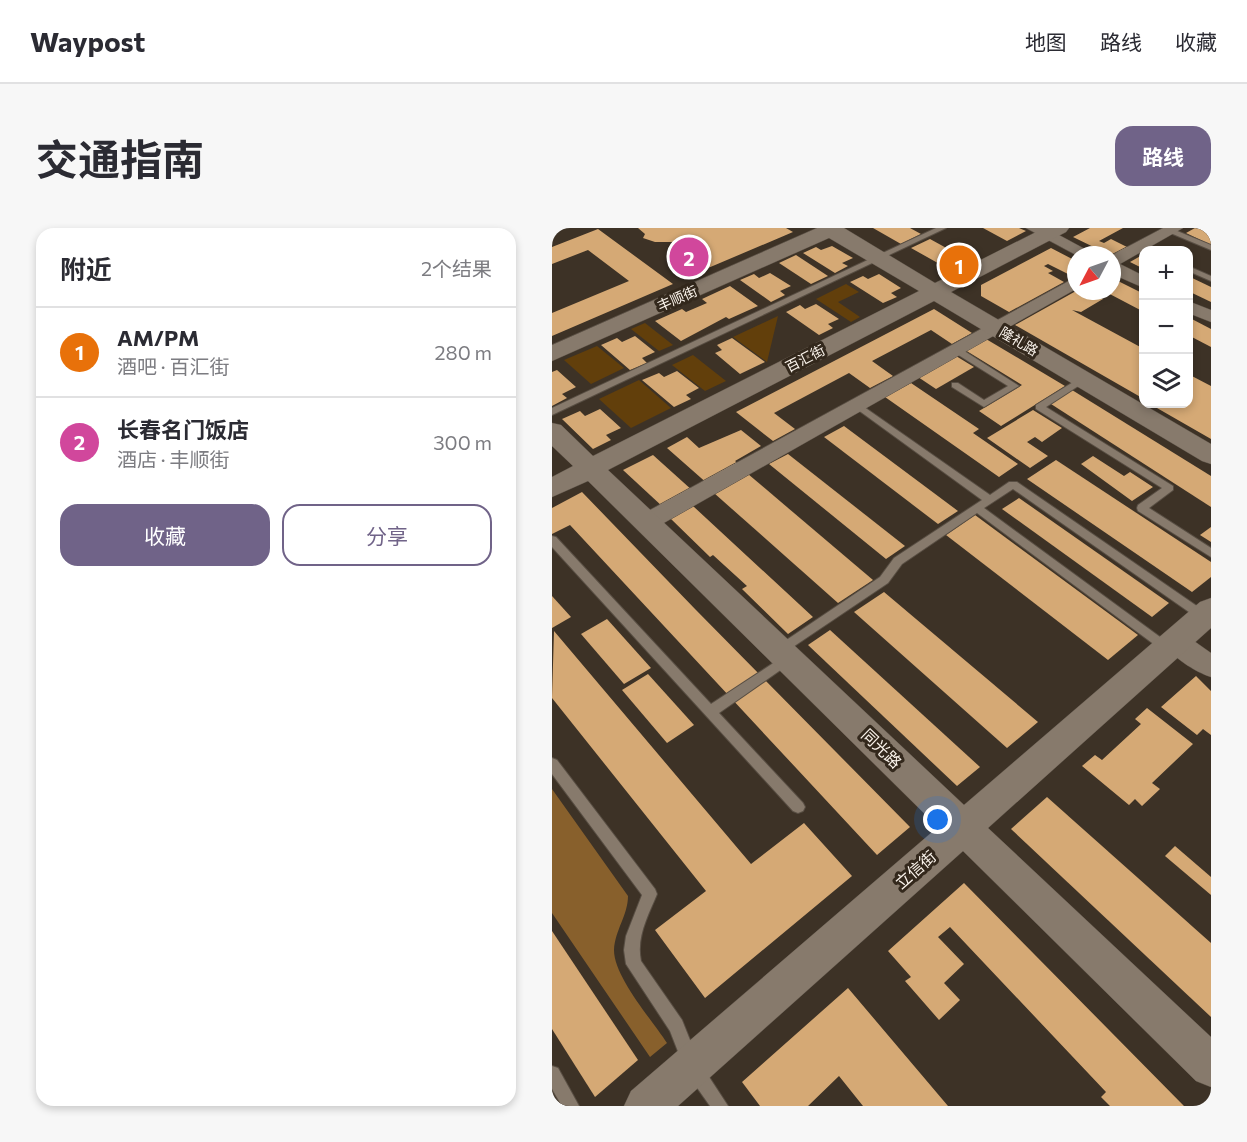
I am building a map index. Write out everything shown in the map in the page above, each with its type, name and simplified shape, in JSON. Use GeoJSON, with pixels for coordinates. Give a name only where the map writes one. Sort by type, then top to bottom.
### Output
{"type":"FeatureCollection","features":[{"type":"Feature","properties":{"kind":"street","name":"隆礼路"},"geometry":{"type":"LineString","coordinates":[[831,229],[1211,455]]}},
{"type":"Feature","properties":{"kind":"street","name":"丰顺街"},"geometry":{"type":"LineString","coordinates":[[552,354],[831,229]]}},
{"type":"Feature","properties":{"kind":"street"},"geometry":{"type":"LineString","coordinates":[[1151,246],[1173,229]]}},
{"type":"Feature","properties":{"kind":"street"},"geometry":{"type":"LineString","coordinates":[[1047,230],[1073,246]]}},
{"type":"Feature","properties":{"kind":"street","name":"百汇街"},"geometry":{"type":"LineString","coordinates":[[552,488],[935,292],[1047,230]]}},
{"type":"Feature","properties":{"kind":"street"},"geometry":{"type":"LineString","coordinates":[[1121,258],[1139,252]]}},
{"type":"Feature","properties":{"kind":"street"},"geometry":{"type":"LineString","coordinates":[[1121,272],[1139,281]]}},
{"type":"Feature","properties":{"kind":"street"},"geometry":{"type":"LineString","coordinates":[[647,522],[1067,287]]}},
{"type":"Feature","properties":{"kind":"street"},"geometry":{"type":"LineString","coordinates":[[1193,309],[1211,318]]}},
{"type":"Feature","properties":{"kind":"street","name":"同光路"},"geometry":{"type":"LineString","coordinates":[[552,431],[1211,1066]]}},
{"type":"Feature","properties":{"kind":"street","name":"立信街"},"geometry":{"type":"LineString","coordinates":[[646,1106],[1207,613]]}},
{"type":"Feature","properties":{"kind":"street"},"geometry":{"type":"LineString","coordinates":[[1171,644],[1211,667]]}},
{"type":"Feature","properties":{"kind":"lane"},"geometry":{"type":"LineString","coordinates":[[552,412],[942,228]]}},
{"type":"Feature","properties":{"kind":"lane"},"geometry":{"type":"LineString","coordinates":[[1173,229],[1211,248]]}},
{"type":"Feature","properties":{"kind":"lane"},"geometry":{"type":"LineString","coordinates":[[1193,270],[1211,279]]}},
{"type":"Feature","properties":{"kind":"lane"},"geometry":{"type":"LineString","coordinates":[[955,349],[1014,386],[984,404],[955,385]]}},
{"type":"Feature","properties":{"kind":"lane"},"geometry":{"type":"LineString","coordinates":[[1083,379],[1039,407],[1169,488],[1142,508],[1211,553]]}},
{"type":"Feature","properties":{"kind":"lane"},"geometry":{"type":"LineString","coordinates":[[857,405],[990,500]]}},
{"type":"Feature","properties":{"kind":"lane"},"geometry":{"type":"LineString","coordinates":[[710,712],[884,580],[898,561],[1013,484],[1207,613]]}},
{"type":"Feature","properties":{"kind":"lane"},"geometry":{"type":"LineString","coordinates":[[977,508],[1171,644]]}},
{"type":"Feature","properties":{"kind":"lane"},"geometry":{"type":"LineString","coordinates":[[552,540],[798,807]]}},
{"type":"Feature","properties":{"kind":"lane"},"geometry":{"type":"LineString","coordinates":[[552,764],[650,894],[633,936],[631,950],[634,964],[676,1026],[692,1066],[720,1106]]}},
{"type":"Feature","properties":{"kind":"lane"},"geometry":{"type":"LineString","coordinates":[[552,1074],[571,1106]]}},
{"type":"Feature","properties":{"kind":"shaded area"},"geometry":{"type":"Polygon","coordinates":[[[846,284],[859,292],[838,302],[860,317],[851,322],[816,299],[846,284]]]}},
{"type":"Feature","properties":{"kind":"shaded area"},"geometry":{"type":"Polygon","coordinates":[[[778,316],[767,362],[733,337],[778,316]]]}},
{"type":"Feature","properties":{"kind":"shaded area"},"geometry":{"type":"Polygon","coordinates":[[[645,323],[673,345],[659,351],[631,329],[645,323]]]}},
{"type":"Feature","properties":{"kind":"shaded area"},"geometry":{"type":"Polygon","coordinates":[[[597,346],[624,368],[591,384],[564,360],[597,346]]]}},
{"type":"Feature","properties":{"kind":"shaded area"},"geometry":{"type":"Polygon","coordinates":[[[693,355],[726,381],[705,391],[672,365],[693,355]]]}},
{"type":"Feature","properties":{"kind":"shaded area"},"geometry":{"type":"Polygon","coordinates":[[[639,380],[671,408],[631,428],[599,399],[639,380]]]}},
{"type":"Feature","properties":{"kind":"shaded area"},"geometry":{"type":"Polygon","coordinates":[[[552,789],[628,896],[614,950],[620,973],[667,1043],[650,1057],[552,913],[552,789]]]}},
{"type":"Feature","properties":{"kind":"building"},"geometry":{"type":"Polygon","coordinates":[[[638,228],[786,228],[793,232],[701,271],[673,252],[677,242],[655,242],[643,238],[645,234],[638,228]]]}},
{"type":"Feature","properties":{"kind":"building"},"geometry":{"type":"Polygon","coordinates":[[[873,228],[910,228],[921,234],[901,244],[873,228]]]}},
{"type":"Feature","properties":{"kind":"building"},"geometry":{"type":"Polygon","coordinates":[[[983,228],[1019,228],[1026,231],[1007,241],[983,228]]]}},
{"type":"Feature","properties":{"kind":"building"},"geometry":{"type":"Polygon","coordinates":[[[1090,228],[1123,228],[1099,241],[1104,243],[1111,239],[1129,248],[1121,251],[1121,246],[1092,246],[1073,237],[1090,228]]]}},
{"type":"Feature","properties":{"kind":"building"},"geometry":{"type":"Polygon","coordinates":[[[1195,228],[1211,231],[1211,245],[1186,233],[1195,228]]]}},
{"type":"Feature","properties":{"kind":"building"},"geometry":{"type":"Polygon","coordinates":[[[598,229],[673,284],[552,336],[552,313],[629,281],[588,250],[552,264],[552,247],[598,229]]]}},
{"type":"Feature","properties":{"kind":"building"},"geometry":{"type":"Polygon","coordinates":[[[930,239],[973,260],[952,271],[911,248],[930,239]]]}},
{"type":"Feature","properties":{"kind":"building"},"geometry":{"type":"Polygon","coordinates":[[[832,246],[853,258],[842,263],[848,266],[835,273],[803,253],[816,247],[821,250],[832,246]]]}},
{"type":"Feature","properties":{"kind":"building"},"geometry":{"type":"Polygon","coordinates":[[[1051,248],[1067,256],[1067,274],[1048,264],[1044,266],[1053,271],[1048,273],[1064,282],[1009,312],[981,296],[981,285],[1051,248]]]}},
{"type":"Feature","properties":{"kind":"building"},"geometry":{"type":"Polygon","coordinates":[[[796,255],[828,276],[811,284],[779,263],[796,255]]]}},
{"type":"Feature","properties":{"kind":"building"},"geometry":{"type":"Polygon","coordinates":[[[1139,257],[1139,266],[1130,262],[1139,257]]]}},
{"type":"Feature","properties":{"kind":"building"},"geometry":{"type":"Polygon","coordinates":[[[770,273],[791,286],[780,291],[785,295],[771,302],[740,280],[754,274],[759,278],[770,273]]]}},
{"type":"Feature","properties":{"kind":"building"},"geometry":{"type":"Polygon","coordinates":[[[879,274],[901,288],[891,293],[897,297],[883,303],[850,282],[863,276],[868,279],[879,274]]]}},
{"type":"Feature","properties":{"kind":"building"},"geometry":{"type":"Polygon","coordinates":[[[1193,278],[1211,287],[1211,302],[1193,293],[1193,278]]]}},
{"type":"Feature","properties":{"kind":"building"},"geometry":{"type":"Polygon","coordinates":[[[1121,282],[1139,292],[1139,309],[1121,300],[1121,282]]]}},
{"type":"Feature","properties":{"kind":"building"},"geometry":{"type":"Polygon","coordinates":[[[730,286],[758,306],[729,319],[726,317],[681,341],[655,321],[682,309],[686,312],[707,303],[702,299],[730,286]]]}},
{"type":"Feature","properties":{"kind":"building"},"geometry":{"type":"Polygon","coordinates":[[[1067,296],[1067,300],[1101,300],[1081,312],[1072,310],[1139,346],[1139,396],[1015,325],[1067,296]]]}},
{"type":"Feature","properties":{"kind":"building"},"geometry":{"type":"Polygon","coordinates":[[[816,304],[839,319],[828,324],[833,328],[819,335],[786,312],[800,305],[805,309],[816,304]]]}},
{"type":"Feature","properties":{"kind":"building"},"geometry":{"type":"Polygon","coordinates":[[[934,309],[972,333],[952,344],[931,330],[872,361],[893,376],[870,388],[849,373],[774,413],[795,429],[773,441],[736,412],[934,309]]]}},
{"type":"Feature","properties":{"kind":"building"},"geometry":{"type":"Polygon","coordinates":[[[1193,320],[1211,329],[1211,347],[1193,338],[1193,320]]]}},
{"type":"Feature","properties":{"kind":"building"},"geometry":{"type":"Polygon","coordinates":[[[635,336],[655,352],[642,358],[647,363],[630,370],[601,345],[617,338],[622,342],[635,336]]]}},
{"type":"Feature","properties":{"kind":"building"},"geometry":{"type":"Polygon","coordinates":[[[732,338],[765,362],[740,374],[715,353],[722,350],[717,345],[732,338]]]}},
{"type":"Feature","properties":{"kind":"building"},"geometry":{"type":"Polygon","coordinates":[[[986,339],[1065,386],[1001,426],[979,411],[1022,385],[965,350],[986,339]]]}},
{"type":"Feature","properties":{"kind":"building"},"geometry":{"type":"Polygon","coordinates":[[[956,356],[974,367],[936,389],[918,377],[956,356]]]}},
{"type":"Feature","properties":{"kind":"building"},"geometry":{"type":"Polygon","coordinates":[[[557,370],[576,387],[562,394],[567,398],[552,406],[552,372],[557,370]]]}},
{"type":"Feature","properties":{"kind":"building"},"geometry":{"type":"Polygon","coordinates":[[[677,371],[699,388],[686,395],[691,399],[674,407],[642,380],[659,373],[664,377],[677,371]]]}},
{"type":"Feature","properties":{"kind":"building"},"geometry":{"type":"Polygon","coordinates":[[[1193,377],[1211,386],[1211,439],[1157,408],[1193,408],[1193,377]]]}},
{"type":"Feature","properties":{"kind":"building"},"geometry":{"type":"Polygon","coordinates":[[[911,383],[979,429],[973,433],[1018,464],[999,477],[885,397],[911,383]]]}},
{"type":"Feature","properties":{"kind":"building"},"geometry":{"type":"Polygon","coordinates":[[[1072,390],[1211,476],[1211,507],[1051,404],[1072,390]]]}},
{"type":"Feature","properties":{"kind":"building"},"geometry":{"type":"Polygon","coordinates":[[[600,409],[621,428],[606,435],[611,440],[593,449],[562,419],[580,411],[585,416],[600,409]]]}},
{"type":"Feature","properties":{"kind":"building"},"geometry":{"type":"Polygon","coordinates":[[[1033,410],[1062,428],[1042,442],[1035,437],[1027,442],[1048,456],[1030,468],[987,438],[1033,410]]]}},
{"type":"Feature","properties":{"kind":"building"},"geometry":{"type":"Polygon","coordinates":[[[844,426],[958,511],[938,524],[824,437],[844,426]]]}},
{"type":"Feature","properties":{"kind":"building"},"geometry":{"type":"Polygon","coordinates":[[[741,430],[761,446],[735,461],[742,467],[709,485],[667,448],[687,437],[699,448],[741,430]]]}},
{"type":"Feature","properties":{"kind":"building"},"geometry":{"type":"Polygon","coordinates":[[[788,454],[905,546],[886,559],[769,464],[788,454]]]}},
{"type":"Feature","properties":{"kind":"building"},"geometry":{"type":"Polygon","coordinates":[[[653,455],[693,491],[663,507],[623,470],[653,455]]]}},
{"type":"Feature","properties":{"kind":"building"},"geometry":{"type":"Polygon","coordinates":[[[1093,456],[1124,476],[1130,472],[1153,487],[1132,501],[1081,464],[1093,456]]]}},
{"type":"Feature","properties":{"kind":"building"},"geometry":{"type":"Polygon","coordinates":[[[1056,460],[1211,562],[1211,577],[1192,592],[1027,479],[1056,460]]]}},
{"type":"Feature","properties":{"kind":"building"},"geometry":{"type":"Polygon","coordinates":[[[748,474],[873,580],[838,603],[714,493],[748,474]]]}},
{"type":"Feature","properties":{"kind":"building"},"geometry":{"type":"Polygon","coordinates":[[[582,492],[910,827],[877,855],[570,525],[552,534],[552,508],[582,492]]]}},
{"type":"Feature","properties":{"kind":"building"},"geometry":{"type":"Polygon","coordinates":[[[1019,498],[1169,603],[1152,617],[1002,509],[1019,498]]]}},
{"type":"Feature","properties":{"kind":"building"},"geometry":{"type":"Polygon","coordinates":[[[693,506],[813,617],[788,634],[742,589],[747,586],[713,555],[710,557],[670,518],[693,506]]]}},
{"type":"Feature","properties":{"kind":"building"},"geometry":{"type":"Polygon","coordinates":[[[975,515],[1138,635],[1108,660],[946,535],[975,515]]]}},
{"type":"Feature","properties":{"kind":"building"},"geometry":{"type":"Polygon","coordinates":[[[1211,527],[1211,542],[1200,535],[1211,527]]]}},
{"type":"Feature","properties":{"kind":"building"},"geometry":{"type":"Polygon","coordinates":[[[884,592],[1038,722],[1007,748],[854,612],[884,592]]]}},
{"type":"Feature","properties":{"kind":"building"},"geometry":{"type":"Polygon","coordinates":[[[552,596],[571,617],[552,628],[552,596]]]}},
{"type":"Feature","properties":{"kind":"building"},"geometry":{"type":"Polygon","coordinates":[[[607,619],[651,668],[624,684],[581,634],[607,619]]]}},
{"type":"Feature","properties":{"kind":"building"},"geometry":{"type":"Polygon","coordinates":[[[830,630],[980,767],[957,786],[808,645],[830,630]]]}},
{"type":"Feature","properties":{"kind":"building"},"geometry":{"type":"Polygon","coordinates":[[[554,631],[751,864],[804,823],[852,876],[705,998],[655,930],[706,891],[552,698],[554,631]]]}},
{"type":"Feature","properties":{"kind":"building"},"geometry":{"type":"Polygon","coordinates":[[[648,674],[694,725],[667,743],[622,690],[648,674]]]}},
{"type":"Feature","properties":{"kind":"building"},"geometry":{"type":"Polygon","coordinates":[[[1196,676],[1211,691],[1211,735],[1203,729],[1197,735],[1161,707],[1196,676]]]}},
{"type":"Feature","properties":{"kind":"building"},"geometry":{"type":"Polygon","coordinates":[[[1147,708],[1193,744],[1152,783],[1160,789],[1142,806],[1135,799],[1129,805],[1082,766],[1095,755],[1102,760],[1141,724],[1135,719],[1147,708]]]}},
{"type":"Feature","properties":{"kind":"building"},"geometry":{"type":"Polygon","coordinates":[[[1047,797],[1211,943],[1211,1017],[1011,829],[1047,797]]]}},
{"type":"Feature","properties":{"kind":"building"},"geometry":{"type":"Polygon","coordinates":[[[1175,846],[1211,877],[1211,895],[1165,856],[1175,846]]]}},
{"type":"Feature","properties":{"kind":"building"},"geometry":{"type":"Polygon","coordinates":[[[964,883],[1184,1106],[1110,1106],[1101,1097],[1106,1092],[950,927],[938,937],[964,964],[944,983],[960,1000],[939,1020],[905,981],[911,977],[888,951],[964,883]]]}},
{"type":"Feature","properties":{"kind":"building"},"geometry":{"type":"Polygon","coordinates":[[[552,931],[638,1060],[595,1097],[552,1029],[552,931]]]}},
{"type":"Feature","properties":{"kind":"building"},"geometry":{"type":"Polygon","coordinates":[[[848,988],[948,1106],[863,1106],[839,1076],[808,1106],[760,1106],[742,1082],[848,988]]]}},
{"type":"Feature","properties":{"kind":"place","name":"长春名门饭店"},"geometry":{"type":"Point","coordinates":[689,257]}},
{"type":"Feature","properties":{"kind":"place","name":"AM/PM"},"geometry":{"type":"Point","coordinates":[959,265]}}]}
